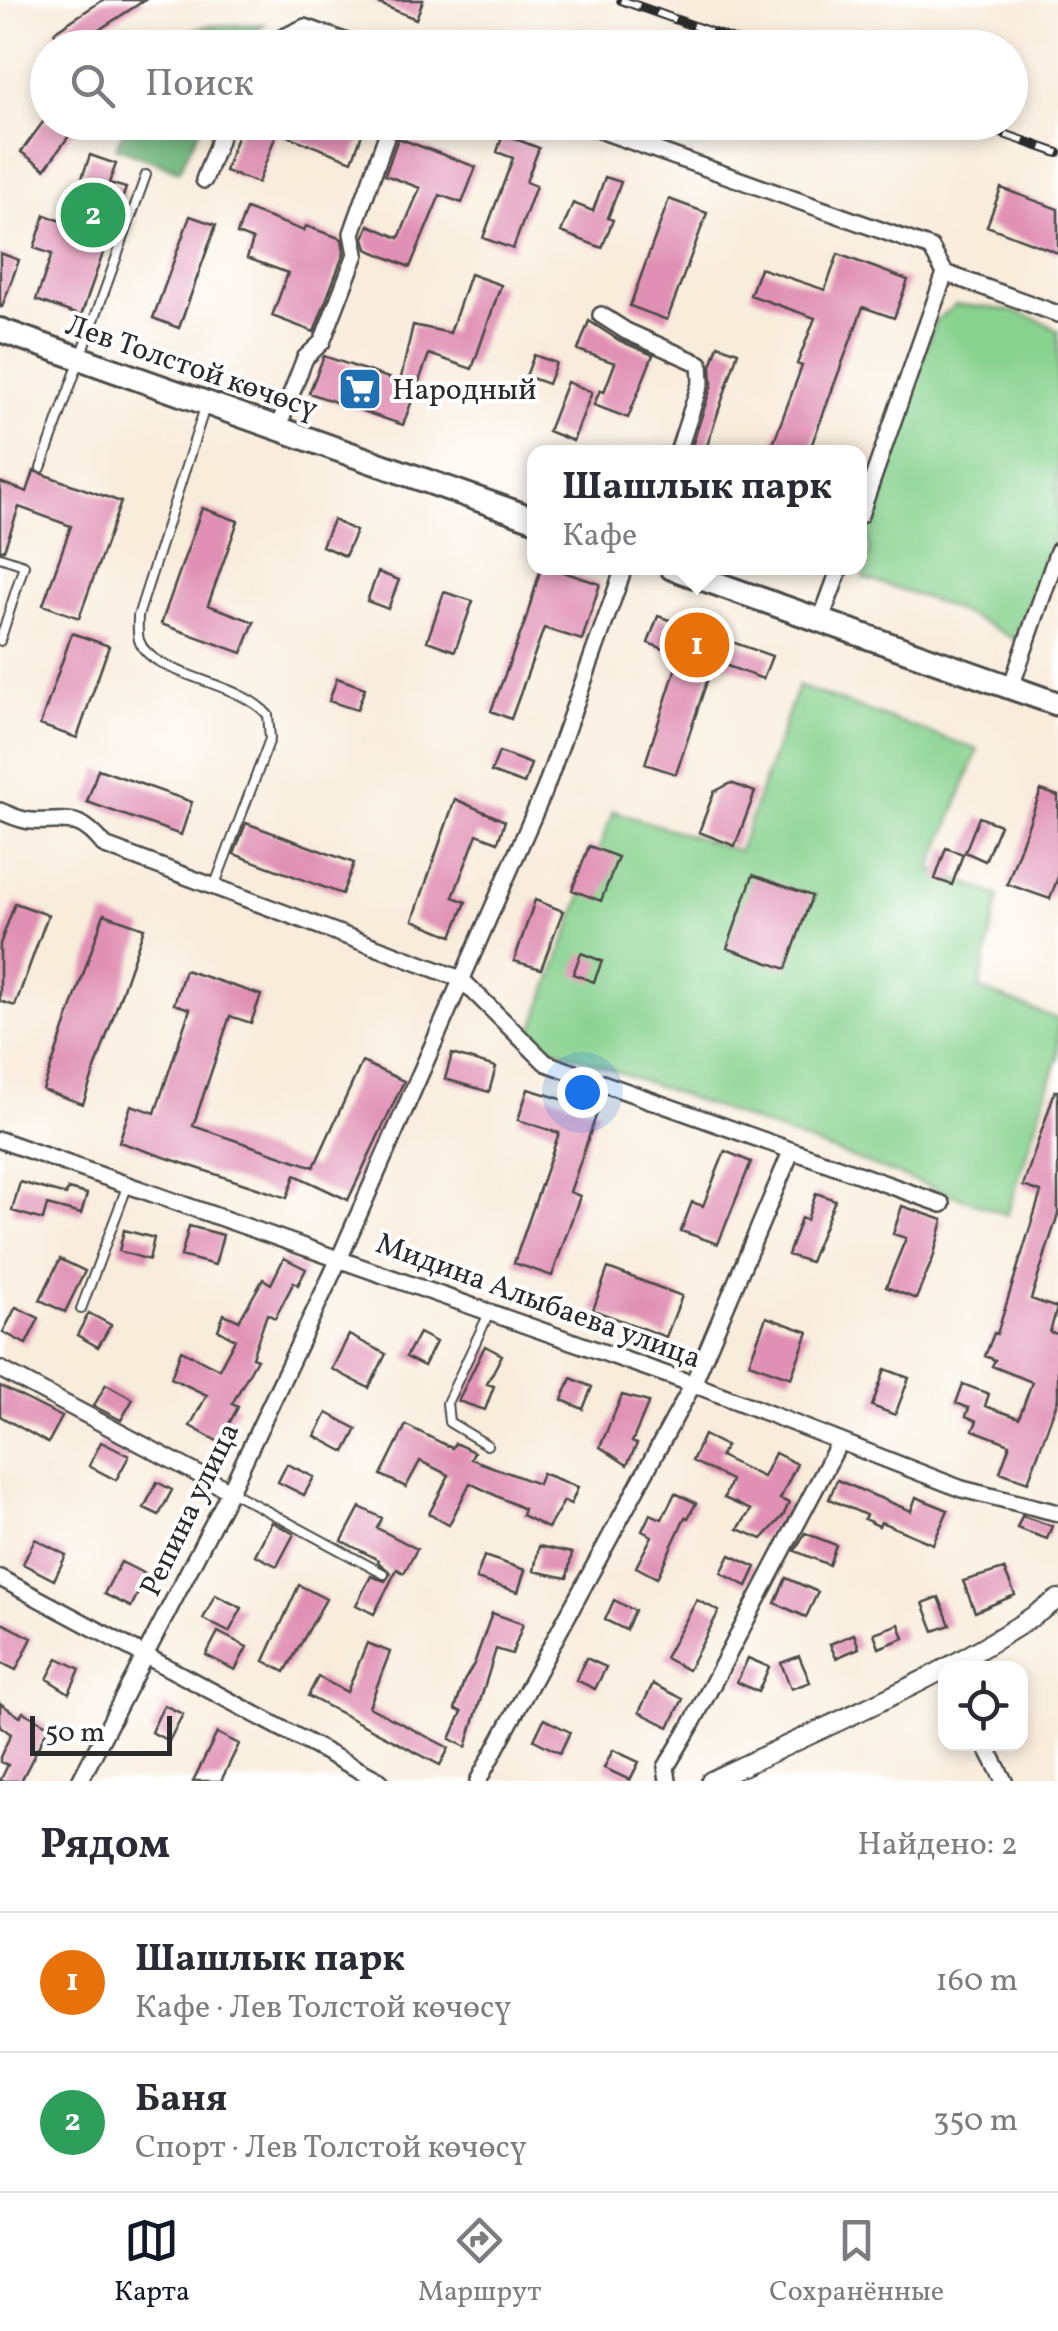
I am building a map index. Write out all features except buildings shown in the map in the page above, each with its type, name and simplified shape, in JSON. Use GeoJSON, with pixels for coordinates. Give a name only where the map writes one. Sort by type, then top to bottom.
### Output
{"type":"FeatureCollection","features":[{"type":"Feature","properties":{"kind":"main road","name":"Лев Толстой көчөсү"},"geometry":{"type":"LineString","coordinates":[[0,330],[527,517]]}},
{"type":"Feature","properties":{"kind":"main road"},"geometry":{"type":"LineString","coordinates":[[692,575],[1058,704]]}},
{"type":"Feature","properties":{"kind":"street"},"geometry":{"type":"LineString","coordinates":[[204,180],[219,140]]}},
{"type":"Feature","properties":{"kind":"street"},"geometry":{"type":"LineString","coordinates":[[278,428],[305,358],[322,342],[356,254],[352,234],[385,140]]}},
{"type":"Feature","properties":{"kind":"street"},"geometry":{"type":"LineString","coordinates":[[627,140],[931,248],[945,272],[1058,314]]}},
{"type":"Feature","properties":{"kind":"street"},"geometry":{"type":"LineString","coordinates":[[867,495],[945,272]]}},
{"type":"Feature","properties":{"kind":"street"},"geometry":{"type":"LineString","coordinates":[[601,315],[626,331],[700,364],[701,381],[680,445]]}},
{"type":"Feature","properties":{"kind":"street"},"geometry":{"type":"LineString","coordinates":[[1011,687],[1058,550]]}},
{"type":"Feature","properties":{"kind":"street","name":"Репина улица"},"geometry":{"type":"LineString","coordinates":[[80,1781],[230,1492],[340,1258],[545,789],[621,575]]}},
{"type":"Feature","properties":{"kind":"street"},"geometry":{"type":"LineString","coordinates":[[821,619],[837,575]]}},
{"type":"Feature","properties":{"kind":"street"},"geometry":{"type":"LineString","coordinates":[[0,811],[29,822],[60,818],[91,829],[104,846],[461,980],[546,1063],[942,1204]]}},
{"type":"Feature","properties":{"kind":"street","name":"Мидина Алыбаева улица"},"geometry":{"type":"LineString","coordinates":[[0,1140],[693,1384],[962,1489],[1058,1513]]}},
{"type":"Feature","properties":{"kind":"street"},"geometry":{"type":"LineString","coordinates":[[478,1781],[693,1384],[792,1152]]}},
{"type":"Feature","properties":{"kind":"street"},"geometry":{"type":"LineString","coordinates":[[0,1369],[230,1492]]}},
{"type":"Feature","properties":{"kind":"street"},"geometry":{"type":"LineString","coordinates":[[668,1781],[666,1767],[839,1442]]}},
{"type":"Feature","properties":{"kind":"street"},"geometry":{"type":"LineString","coordinates":[[0,1578],[380,1781]]}},
{"type":"Feature","properties":{"kind":"street"},"geometry":{"type":"LineString","coordinates":[[711,1781],[948,1666],[1058,1599]]}},
{"type":"Feature","properties":{"kind":"street"},"geometry":{"type":"LineString","coordinates":[[989,1751],[1004,1781]]}},
{"type":"Feature","properties":{"kind":"lane"},"geometry":{"type":"LineString","coordinates":[[41,468],[146,175]]}},
{"type":"Feature","properties":{"kind":"lane"},"geometry":{"type":"LineString","coordinates":[[206,403],[138,616],[138,630],[139,642],[159,662],[243,693],[268,715],[270,739],[214,887]]}},
{"type":"Feature","properties":{"kind":"lane"},"geometry":{"type":"LineString","coordinates":[[0,557],[24,566],[0,641]]}},
{"type":"Feature","properties":{"kind":"lane"},"geometry":{"type":"LineString","coordinates":[[81,1309],[128,1184]]}},
{"type":"Feature","properties":{"kind":"lane"},"geometry":{"type":"LineString","coordinates":[[487,1445],[450,1422],[447,1402],[490,1311]]}},
{"type":"Feature","properties":{"kind":"lane"},"geometry":{"type":"LineString","coordinates":[[230,1492],[384,1574]]}},
{"type":"Feature","properties":{"kind":"green space"},"geometry":{"type":"Polygon","coordinates":[[[265,24],[259,30],[194,30],[265,24]]]}},
{"type":"Feature","properties":{"kind":"green space"},"geometry":{"type":"Polygon","coordinates":[[[119,140],[194,140],[179,171],[116,147],[119,140]]]}},
{"type":"Feature","properties":{"kind":"green space"},"geometry":{"type":"Polygon","coordinates":[[[955,305],[1022,314],[1058,331],[1058,526],[1015,640],[941,604],[863,578],[867,575],[870,552],[867,519],[935,321],[955,305]]]}},
{"type":"Feature","properties":{"kind":"green space"},"geometry":{"type":"Polygon","coordinates":[[[798,686],[978,750],[931,870],[999,896],[979,989],[1058,1019],[1058,1057],[1007,1215],[529,1039],[613,811],[739,851],[798,686]]]}},
{"type":"Feature","properties":{"kind":"railway"},"geometry":{"type":"LineString","coordinates":[[621,0],[705,30]]}},
{"type":"Feature","properties":{"kind":"railway"},"geometry":{"type":"LineString","coordinates":[[1021,140],[1058,153]]}},
{"type":"Feature","properties":{"kind":"place","name":"Баня"},"geometry":{"type":"Point","coordinates":[93,215]}},
{"type":"Feature","properties":{"kind":"place","name":"Народный"},"geometry":{"type":"Point","coordinates":[360,389]}},
{"type":"Feature","properties":{"kind":"place","name":"Шашлык парк"},"geometry":{"type":"Point","coordinates":[697,645]}}]}
